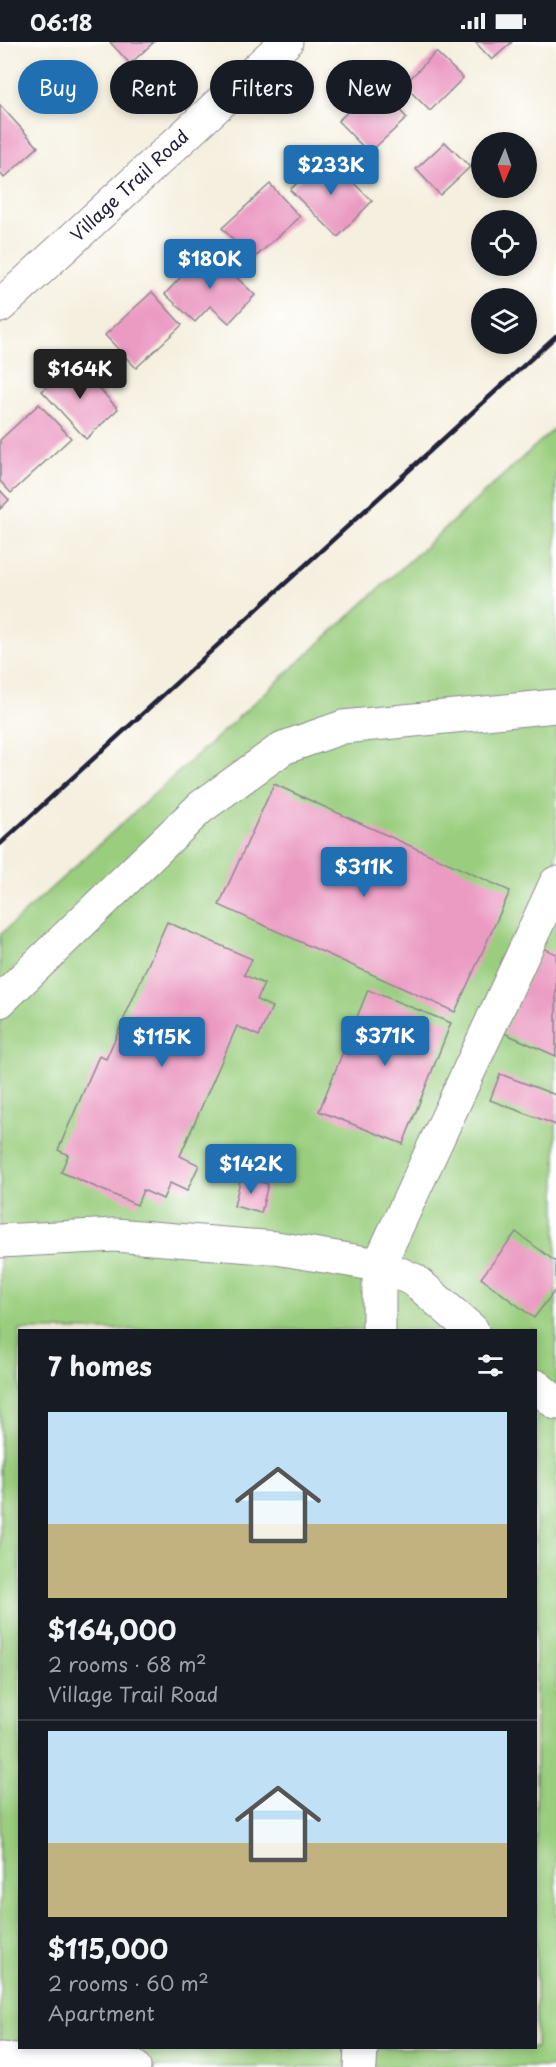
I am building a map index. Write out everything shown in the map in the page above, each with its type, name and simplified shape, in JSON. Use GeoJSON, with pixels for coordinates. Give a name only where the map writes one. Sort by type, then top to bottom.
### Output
{"type":"FeatureCollection","features":[{"type":"Feature","properties":{"kind":"street","name":"Village Trail Road"},"geometry":{"type":"LineString","coordinates":[[4,295],[286,42]]}},
{"type":"Feature","properties":{"kind":"street"},"geometry":{"type":"LineString","coordinates":[[0,1001],[201,807],[283,748],[343,727],[556,706]]}},
{"type":"Feature","properties":{"kind":"street"},"geometry":{"type":"LineString","coordinates":[[379,1329],[379,1265],[556,884]]}},
{"type":"Feature","properties":{"kind":"street"},"geometry":{"type":"LineString","coordinates":[[0,1241],[114,1235],[276,1248],[379,1265],[414,1280],[471,1329]]}},
{"type":"Feature","properties":{"kind":"street"},"geometry":{"type":"LineString","coordinates":[[537,1387],[556,1404]]}},
{"type":"Feature","properties":{"kind":"street"},"geometry":{"type":"LineString","coordinates":[[360,2067],[361,2049]]}},
{"type":"Feature","properties":{"kind":"street"},"geometry":{"type":"LineString","coordinates":[[0,2059],[134,2067]]}},
{"type":"Feature","properties":{"kind":"green space"},"geometry":{"type":"Polygon","coordinates":[[[556,427],[556,2067],[0,2067],[0,935],[556,427]]]}},
{"type":"Feature","properties":{"kind":"building"},"geometry":{"type":"Polygon","coordinates":[[[110,42],[154,42],[134,60],[126,60],[110,42]]]}},
{"type":"Feature","properties":{"kind":"building"},"geometry":{"type":"Polygon","coordinates":[[[475,42],[512,42],[492,60],[475,42]]]}},
{"type":"Feature","properties":{"kind":"building"},"geometry":{"type":"Polygon","coordinates":[[[436,52],[463,78],[430,111],[412,93],[412,77],[436,52]]]}},
{"type":"Feature","properties":{"kind":"building"},"geometry":{"type":"Polygon","coordinates":[[[0,105],[38,147],[4,178],[0,173],[0,105]]]}},
{"type":"Feature","properties":{"kind":"building"},"geometry":{"type":"Polygon","coordinates":[[[345,114],[403,114],[407,118],[369,153],[338,121],[345,114]]]}},
{"type":"Feature","properties":{"kind":"building"},"geometry":{"type":"Polygon","coordinates":[[[445,142],[470,167],[440,195],[416,169],[445,142]]]}},
{"type":"Feature","properties":{"kind":"building"},"geometry":{"type":"Polygon","coordinates":[[[325,155],[372,201],[338,237],[290,190],[325,155]]]}},
{"type":"Feature","properties":{"kind":"building"},"geometry":{"type":"Polygon","coordinates":[[[270,184],[300,217],[252,260],[222,228],[270,184]]]}},
{"type":"Feature","properties":{"kind":"building"},"geometry":{"type":"Polygon","coordinates":[[[207,249],[255,295],[229,323],[210,306],[195,322],[165,294],[207,249]]]}},
{"type":"Feature","properties":{"kind":"building"},"geometry":{"type":"Polygon","coordinates":[[[152,292],[182,325],[136,368],[105,335],[152,292]]]}},
{"type":"Feature","properties":{"kind":"building"},"geometry":{"type":"Polygon","coordinates":[[[74,361],[118,409],[86,439],[42,391],[74,361]]]}},
{"type":"Feature","properties":{"kind":"building"},"geometry":{"type":"Polygon","coordinates":[[[39,404],[71,438],[11,493],[0,481],[0,440],[39,404]]]}},
{"type":"Feature","properties":{"kind":"building"},"geometry":{"type":"Polygon","coordinates":[[[0,490],[9,500],[0,509],[0,490]]]}},
{"type":"Feature","properties":{"kind":"building"},"geometry":{"type":"Polygon","coordinates":[[[274,784],[510,891],[455,1012],[219,905],[274,784]]]}},
{"type":"Feature","properties":{"kind":"building"},"geometry":{"type":"Polygon","coordinates":[[[167,922],[252,959],[244,975],[264,984],[257,1000],[272,1007],[259,1036],[237,1026],[180,1156],[199,1165],[187,1191],[170,1183],[163,1199],[143,1190],[137,1205],[61,1172],[68,1155],[58,1150],[99,1056],[106,1059],[167,922]]]}},
{"type":"Feature","properties":{"kind":"building"},"geometry":{"type":"Polygon","coordinates":[[[543,948],[556,954],[556,1056],[504,1033],[543,948]]]}},
{"type":"Feature","properties":{"kind":"building"},"geometry":{"type":"Polygon","coordinates":[[[368,990],[451,1023],[403,1144],[319,1111],[368,990]]]}},
{"type":"Feature","properties":{"kind":"building"},"geometry":{"type":"Polygon","coordinates":[[[500,1074],[556,1095],[556,1125],[490,1100],[500,1074]]]}},
{"type":"Feature","properties":{"kind":"building"},"geometry":{"type":"Polygon","coordinates":[[[241,1177],[268,1184],[261,1213],[234,1206],[241,1177]]]}},
{"type":"Feature","properties":{"kind":"building"},"geometry":{"type":"Polygon","coordinates":[[[516,1232],[556,1262],[556,1289],[534,1318],[481,1278],[516,1232]]]}},
{"type":"Feature","properties":{"kind":"railway"},"geometry":{"type":"LineString","coordinates":[[0,844],[556,336]]}}]}
